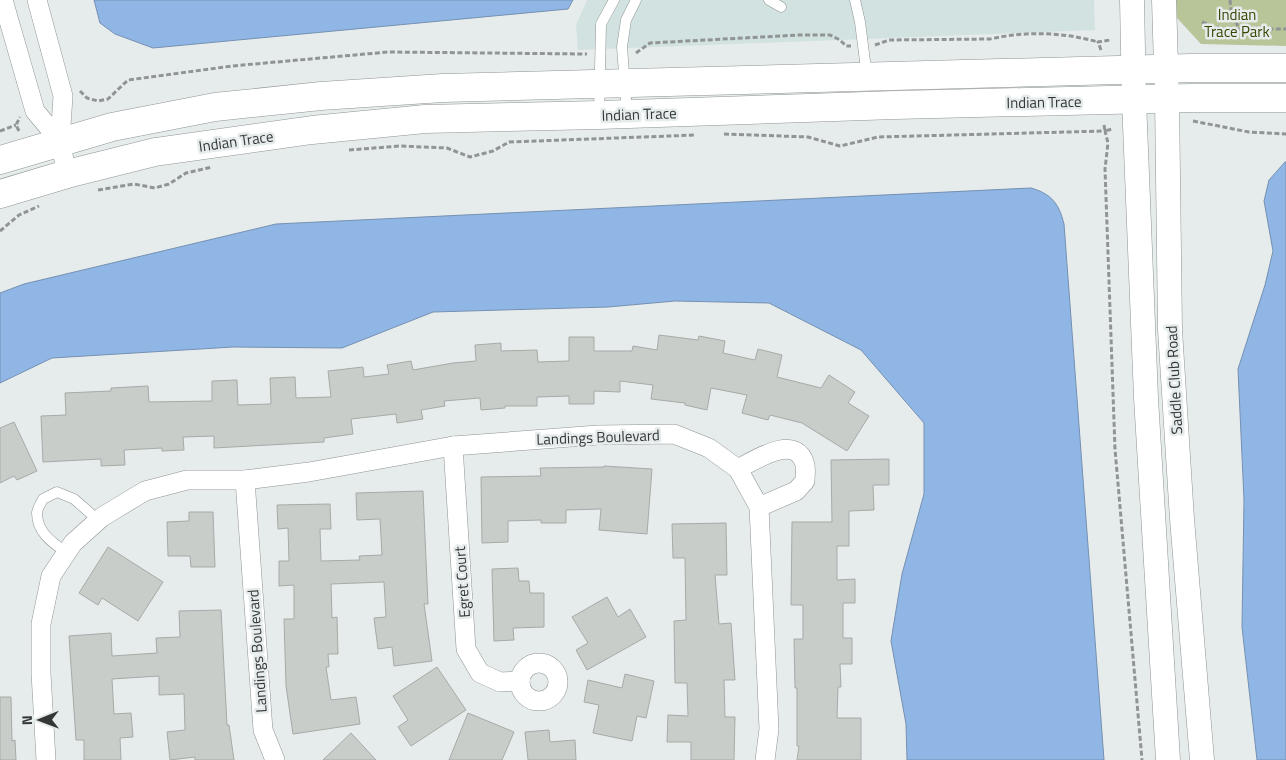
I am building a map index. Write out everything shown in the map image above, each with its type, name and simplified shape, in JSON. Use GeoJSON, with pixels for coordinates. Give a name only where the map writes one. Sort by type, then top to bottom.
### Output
{"type":"FeatureCollection","features":[{"type":"Feature","properties":{"kind":"main road","name":"Indian Trace"},"geometry":{"type":"LineString","coordinates":[[0,160],[112,127],[215,106],[322,96],[434,89],[1166,69],[1286,68]]}},
{"type":"Feature","properties":{"kind":"main road","name":"Indian Trace"},"geometry":{"type":"LineString","coordinates":[[0,194],[67,174],[155,152],[312,130],[425,119],[895,105],[1286,98]]}},
{"type":"Feature","properties":{"kind":"street"},"geometry":{"type":"LineString","coordinates":[[3,0],[35,111],[60,141]]}},
{"type":"Feature","properties":{"kind":"street"},"geometry":{"type":"LineString","coordinates":[[37,0],[63,96],[60,141],[67,174]]}},
{"type":"Feature","properties":{"kind":"street","name":"Saddle Club Road"},"geometry":{"type":"LineString","coordinates":[[1132,0],[1134,100],[1146,398],[1168,760]]}},
{"type":"Feature","properties":{"kind":"street","name":"Saddle Club Road"},"geometry":{"type":"LineString","coordinates":[[1164,0],[1171,340],[1182,519],[1202,760]]}},
{"type":"Feature","properties":{"kind":"street","name":"Landings Boulevard"},"geometry":{"type":"LineString","coordinates":[[46,760],[41,673],[41,624],[50,576],[73,543],[98,520],[145,491],[188,480],[245,480],[310,472],[453,446],[598,435],[674,434],[710,448],[738,468],[759,507],[769,729],[764,760]]}},
{"type":"Feature","properties":{"kind":"street","name":"Egret Court"},"geometry":{"type":"LineString","coordinates":[[453,446],[466,649],[480,673],[500,682],[520,681]]}},
{"type":"Feature","properties":{"kind":"street"},"geometry":{"type":"LineString","coordinates":[[738,468],[775,450],[790,449],[800,455],[805,466],[804,481],[796,491],[759,507]]}},
{"type":"Feature","properties":{"kind":"street","name":"Landings Boulevard"},"geometry":{"type":"LineString","coordinates":[[245,480],[262,730],[275,760]]}},
{"type":"Feature","properties":{"kind":"lane"},"geometry":{"type":"LineString","coordinates":[[614,0],[601,24],[612,84],[627,114]]}},
{"type":"Feature","properties":{"kind":"lane"},"geometry":{"type":"LineString","coordinates":[[599,115],[612,84],[622,47],[626,20],[636,0]]}},
{"type":"Feature","properties":{"kind":"lane"},"geometry":{"type":"LineString","coordinates":[[769,0],[781,7]]}},
{"type":"Feature","properties":{"kind":"lane"},"geometry":{"type":"LineString","coordinates":[[855,0],[860,22],[867,78]]}},
{"type":"Feature","properties":{"kind":"lane"},"geometry":{"type":"LineString","coordinates":[[67,553],[47,539],[42,531],[37,513],[43,499],[57,492],[74,499],[98,520]]}},
{"type":"Feature","properties":{"kind":"path"},"geometry":{"type":"LineString","coordinates":[[1230,0],[1231,10],[1239,29]]}},
{"type":"Feature","properties":{"kind":"path"},"geometry":{"type":"LineString","coordinates":[[1202,22],[1222,29],[1286,29]]}},
{"type":"Feature","properties":{"kind":"path"},"geometry":{"type":"LineString","coordinates":[[1102,51],[1098,42],[1110,40]]}},
{"type":"Feature","properties":{"kind":"path"},"geometry":{"type":"LineString","coordinates":[[79,86],[80,93],[83,96],[98,101],[108,99],[128,80],[232,66],[312,58],[388,52],[587,54]]}},
{"type":"Feature","properties":{"kind":"path"},"geometry":{"type":"LineString","coordinates":[[19,131],[16,125],[17,120],[23,113]]}},
{"type":"Feature","properties":{"kind":"path"},"geometry":{"type":"LineString","coordinates":[[1192,120],[1249,132],[1286,134]]}},
{"type":"Feature","properties":{"kind":"path"},"geometry":{"type":"LineString","coordinates":[[0,131],[16,125]]}},
{"type":"Feature","properties":{"kind":"path"},"geometry":{"type":"LineString","coordinates":[[1104,125],[1108,143],[1105,169],[1115,448],[1142,760]]}},
{"type":"Feature","properties":{"kind":"path"},"geometry":{"type":"LineString","coordinates":[[716,134],[808,137],[840,146],[878,137],[1105,131],[1112,129]]}},
{"type":"Feature","properties":{"kind":"path"},"geometry":{"type":"LineString","coordinates":[[344,150],[400,146],[447,148],[470,156],[493,151],[509,142],[706,134]]}},
{"type":"Feature","properties":{"kind":"path"},"geometry":{"type":"LineString","coordinates":[[92,191],[134,184],[155,188],[169,184],[186,173],[214,167]]}},
{"type":"Feature","properties":{"kind":"path"},"geometry":{"type":"LineString","coordinates":[[0,231],[19,215],[44,204]]}},
{"type":"Feature","properties":{"kind":"shaded area"},"geometry":{"type":"Polygon","coordinates":[[[587,0],[1094,0],[1095,30],[578,50],[576,25],[587,0]]]}},
{"type":"Feature","properties":{"kind":"green space","name":"Indian Trace Park"},"geometry":{"type":"Polygon","coordinates":[[[1176,0],[1286,0],[1286,46],[1201,44],[1177,18],[1176,0]]]}},
{"type":"Feature","properties":{"kind":"water"},"geometry":{"type":"Polygon","coordinates":[[[94,0],[573,0],[568,9],[153,48],[115,34],[100,23],[94,0]]]}},
{"type":"Feature","properties":{"kind":"water"},"geometry":{"type":"Polygon","coordinates":[[[1285,162],[1286,760],[1257,760],[1242,627],[1244,500],[1238,369],[1265,285],[1273,251],[1264,201],[1269,180],[1285,162]]]}},
{"type":"Feature","properties":{"kind":"water"},"geometry":{"type":"Polygon","coordinates":[[[1031,188],[1044,193],[1054,201],[1060,211],[1064,224],[1104,760],[907,760],[906,724],[891,641],[902,574],[924,494],[924,423],[861,350],[769,303],[675,301],[608,307],[433,312],[342,348],[233,347],[52,358],[0,383],[0,293],[24,284],[276,224],[1031,188]]]}},
{"type":"Feature","properties":{"kind":"building"},"geometry":{"type":"Polygon","coordinates":[[[659,335],[698,340],[699,336],[725,341],[723,353],[755,360],[758,349],[782,355],[777,377],[821,388],[829,375],[855,392],[848,403],[869,416],[847,451],[802,423],[770,415],[768,420],[742,413],[747,395],[711,388],[707,410],[685,405],[685,403],[651,399],[653,385],[620,381],[620,392],[594,391],[594,404],[569,404],[569,396],[537,397],[537,406],[505,406],[505,408],[481,410],[480,398],[444,401],[445,406],[421,410],[423,419],[397,423],[396,414],[351,419],[353,434],[324,438],[324,442],[214,448],[214,436],[183,437],[184,450],[162,451],[162,448],[124,450],[125,465],[101,466],[101,459],[43,462],[41,416],[66,415],[65,393],[111,391],[111,388],[148,386],[149,402],[212,401],[212,381],[237,380],[238,405],[271,404],[270,378],[295,377],[296,398],[331,397],[328,371],[363,367],[364,377],[389,374],[387,365],[411,361],[413,370],[476,361],[475,345],[501,343],[501,351],[537,350],[538,362],[569,361],[569,337],[594,337],[594,351],[632,351],[633,346],[657,350],[659,335]]]}},
{"type":"Feature","properties":{"kind":"building"},"geometry":{"type":"Polygon","coordinates":[[[14,422],[37,471],[17,480],[14,476],[0,483],[0,428],[14,422]]]}},
{"type":"Feature","properties":{"kind":"building"},"geometry":{"type":"Polygon","coordinates":[[[889,459],[889,485],[873,485],[874,510],[849,511],[849,546],[837,546],[837,580],[855,579],[855,603],[843,603],[843,638],[852,638],[852,664],[840,664],[841,687],[838,687],[837,718],[861,718],[861,760],[797,760],[799,746],[797,746],[797,688],[795,688],[794,639],[803,639],[803,605],[791,605],[792,522],[832,522],[831,460],[889,459]]]}},
{"type":"Feature","properties":{"kind":"building"},"geometry":{"type":"Polygon","coordinates":[[[604,466],[652,469],[647,534],[599,530],[601,509],[566,510],[566,523],[541,523],[541,520],[508,521],[508,542],[482,543],[481,477],[541,476],[540,468],[604,466]]]}},
{"type":"Feature","properties":{"kind":"building"},"geometry":{"type":"Polygon","coordinates":[[[423,491],[428,604],[424,604],[432,661],[394,666],[392,647],[378,649],[374,618],[386,617],[384,582],[331,584],[332,618],[337,617],[338,654],[328,654],[329,667],[326,667],[331,700],[356,697],[360,724],[293,734],[286,686],[284,619],[294,619],[294,585],[279,586],[279,561],[289,561],[288,528],[278,529],[277,505],[330,504],[331,529],[320,529],[321,561],[360,560],[359,556],[382,555],[380,519],[357,520],[356,493],[423,491]]]}},
{"type":"Feature","properties":{"kind":"building"},"geometry":{"type":"Polygon","coordinates":[[[189,512],[213,512],[215,567],[191,567],[190,556],[168,556],[167,522],[189,521],[189,512]]]}},
{"type":"Feature","properties":{"kind":"building"},"geometry":{"type":"Polygon","coordinates":[[[726,523],[727,575],[715,575],[719,624],[731,623],[735,680],[724,680],[725,717],[735,717],[734,760],[691,760],[691,742],[667,742],[668,715],[688,716],[687,683],[675,683],[674,621],[686,620],[685,558],[673,558],[672,524],[726,523]]]}},
{"type":"Feature","properties":{"kind":"building"},"geometry":{"type":"Polygon","coordinates":[[[108,547],[163,582],[138,621],[102,598],[98,605],[79,593],[108,547]]]}},
{"type":"Feature","properties":{"kind":"building"},"geometry":{"type":"Polygon","coordinates":[[[518,568],[519,581],[529,581],[530,593],[544,593],[544,627],[513,628],[514,640],[494,641],[492,569],[518,568]]]}},
{"type":"Feature","properties":{"kind":"building"},"geometry":{"type":"Polygon","coordinates":[[[607,597],[618,617],[630,609],[646,637],[587,670],[576,650],[588,643],[572,617],[607,597]]]}},
{"type":"Feature","properties":{"kind":"building"},"geometry":{"type":"Polygon","coordinates":[[[221,610],[227,725],[229,725],[234,760],[195,760],[195,757],[170,760],[167,732],[185,730],[184,694],[159,695],[159,676],[112,679],[114,714],[131,713],[133,737],[120,738],[121,760],[84,760],[84,740],[76,740],[69,636],[111,633],[112,656],[157,653],[156,638],[180,637],[179,611],[221,610]]]}},
{"type":"Feature","properties":{"kind":"building"},"geometry":{"type":"Polygon","coordinates":[[[437,667],[466,710],[411,746],[398,727],[408,720],[393,696],[437,667]]]}},
{"type":"Feature","properties":{"kind":"building"},"geometry":{"type":"Polygon","coordinates":[[[625,674],[654,681],[646,718],[637,716],[632,741],[593,733],[599,705],[584,702],[588,680],[622,688],[625,674]]]}},
{"type":"Feature","properties":{"kind":"building"},"geometry":{"type":"Polygon","coordinates":[[[0,697],[11,697],[12,741],[15,740],[16,760],[0,760],[0,697]]]}},
{"type":"Feature","properties":{"kind":"building"},"geometry":{"type":"Polygon","coordinates":[[[468,713],[514,732],[502,760],[449,760],[468,713]]]}},
{"type":"Feature","properties":{"kind":"building"},"geometry":{"type":"Polygon","coordinates":[[[549,730],[550,742],[575,740],[576,760],[528,760],[525,732],[549,730]]]}},
{"type":"Feature","properties":{"kind":"building"},"geometry":{"type":"Polygon","coordinates":[[[351,733],[376,760],[323,760],[351,733]]]}}]}
